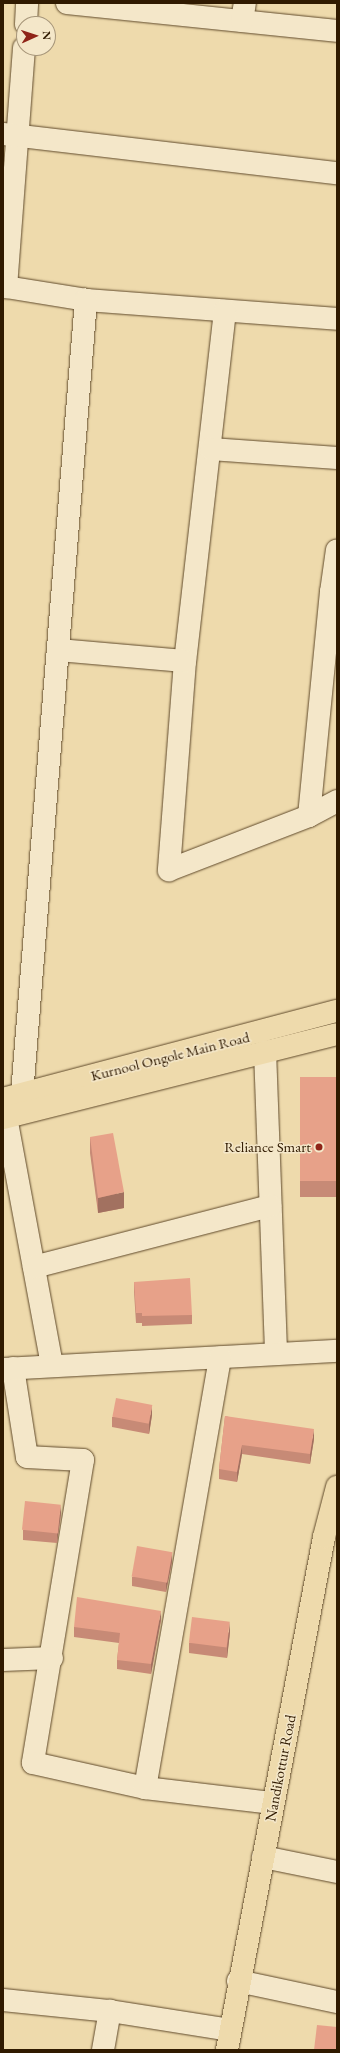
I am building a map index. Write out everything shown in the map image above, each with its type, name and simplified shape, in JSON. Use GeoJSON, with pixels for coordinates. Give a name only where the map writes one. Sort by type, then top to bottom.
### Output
{"type":"FeatureCollection","features":[{"type":"Feature","properties":{"kind":"main road","name":"Kurnool Ongole Main Road"},"geometry":{"type":"LineString","coordinates":[[9,1107],[337,1011]]}},
{"type":"Feature","properties":{"kind":"main road","name":"Kurnool Ongole Main Road"},"geometry":{"type":"LineString","coordinates":[[9,1107],[337,1034]]}},
{"type":"Feature","properties":{"kind":"main road","name":"Nandikottur Road"},"geometry":{"type":"LineString","coordinates":[[229,2040],[238,1981],[323,1545],[337,1487]]}},
{"type":"Feature","properties":{"kind":"street"},"geometry":{"type":"LineString","coordinates":[[26,16],[27,3]]}},
{"type":"Feature","properties":{"kind":"street"},"geometry":{"type":"LineString","coordinates":[[67,3],[244,12],[337,31]]}},
{"type":"Feature","properties":{"kind":"street"},"geometry":{"type":"LineString","coordinates":[[23,56],[10,135],[6,287],[86,300],[337,319]]}},
{"type":"Feature","properties":{"kind":"street"},"geometry":{"type":"LineString","coordinates":[[10,135],[337,173]]}},
{"type":"Feature","properties":{"kind":"street"},"geometry":{"type":"LineString","coordinates":[[52,1366],[34,1267],[9,1107],[58,650],[86,300]]}},
{"type":"Feature","properties":{"kind":"street"},"geometry":{"type":"LineString","coordinates":[[225,310],[211,449],[185,661],[169,870],[309,816],[337,801]]}},
{"type":"Feature","properties":{"kind":"street"},"geometry":{"type":"LineString","coordinates":[[211,449],[337,458]]}},
{"type":"Feature","properties":{"kind":"street"},"geometry":{"type":"LineString","coordinates":[[309,816],[334,592],[337,550]]}},
{"type":"Feature","properties":{"kind":"street"},"geometry":{"type":"LineString","coordinates":[[58,650],[185,661]]}},
{"type":"Feature","properties":{"kind":"street"},"geometry":{"type":"LineString","coordinates":[[265,1051],[276,1354]]}},
{"type":"Feature","properties":{"kind":"street"},"geometry":{"type":"LineString","coordinates":[[34,1267],[270,1206]]}},
{"type":"Feature","properties":{"kind":"street"},"geometry":{"type":"LineString","coordinates":[[273,1803],[145,1788],[33,1763],[52,1658],[83,1460],[27,1456],[8,1369],[337,1351]]}},
{"type":"Feature","properties":{"kind":"street"},"geometry":{"type":"LineString","coordinates":[[145,1788],[220,1357]]}},
{"type":"Feature","properties":{"kind":"street"},"geometry":{"type":"LineString","coordinates":[[3,1660],[52,1658]]}},
{"type":"Feature","properties":{"kind":"street"},"geometry":{"type":"LineString","coordinates":[[263,1857],[337,1872]]}},
{"type":"Feature","properties":{"kind":"street"},"geometry":{"type":"LineString","coordinates":[[238,1981],[337,2002]]}},
{"type":"Feature","properties":{"kind":"street"},"geometry":{"type":"LineString","coordinates":[[3,2000],[110,2011],[229,2040]]}},
{"type":"Feature","properties":{"kind":"street"},"geometry":{"type":"LineString","coordinates":[[103,2050],[110,2011]]}},
{"type":"Feature","properties":{"kind":"building","name":"Reliance Smart"},"geometry":{"type":"Polygon","coordinates":[[[300,1077],[337,1077],[337,1181],[300,1181],[300,1077]]]}},
{"type":"Feature","properties":{"kind":"building"},"geometry":{"type":"Polygon","coordinates":[[[113,1133],[124,1192],[98,1198],[90,1137],[113,1133]]]}},
{"type":"Feature","properties":{"kind":"building"},"geometry":{"type":"Polygon","coordinates":[[[190,1278],[192,1315],[142,1316],[142,1313],[136,1313],[134,1282],[190,1278]]]}},
{"type":"Feature","properties":{"kind":"building"},"geometry":{"type":"Polygon","coordinates":[[[116,1398],[152,1405],[149,1424],[112,1417],[116,1398]]]}},
{"type":"Feature","properties":{"kind":"building"},"geometry":{"type":"Polygon","coordinates":[[[225,1416],[314,1429],[310,1454],[242,1445],[237,1472],[219,1469],[225,1416]]]}},
{"type":"Feature","properties":{"kind":"building"},"geometry":{"type":"Polygon","coordinates":[[[25,1501],[61,1505],[58,1534],[22,1530],[25,1501]]]}},
{"type":"Feature","properties":{"kind":"building"},"geometry":{"type":"Polygon","coordinates":[[[137,1546],[172,1552],[167,1583],[132,1577],[137,1546]]]}},
{"type":"Feature","properties":{"kind":"building"},"geometry":{"type":"Polygon","coordinates":[[[77,1597],[161,1611],[151,1664],[117,1660],[120,1633],[74,1627],[77,1597]]]}},
{"type":"Feature","properties":{"kind":"building"},"geometry":{"type":"Polygon","coordinates":[[[192,1617],[230,1622],[227,1647],[189,1643],[192,1617]]]}},
{"type":"Feature","properties":{"kind":"building"},"geometry":{"type":"Polygon","coordinates":[[[317,2025],[337,2027],[337,2050],[314,2050],[317,2025]]]}},
{"type":"Feature","properties":{"kind":"place","name":"Reliance Smart"},"geometry":{"type":"Point","coordinates":[319,1147]}}]}
